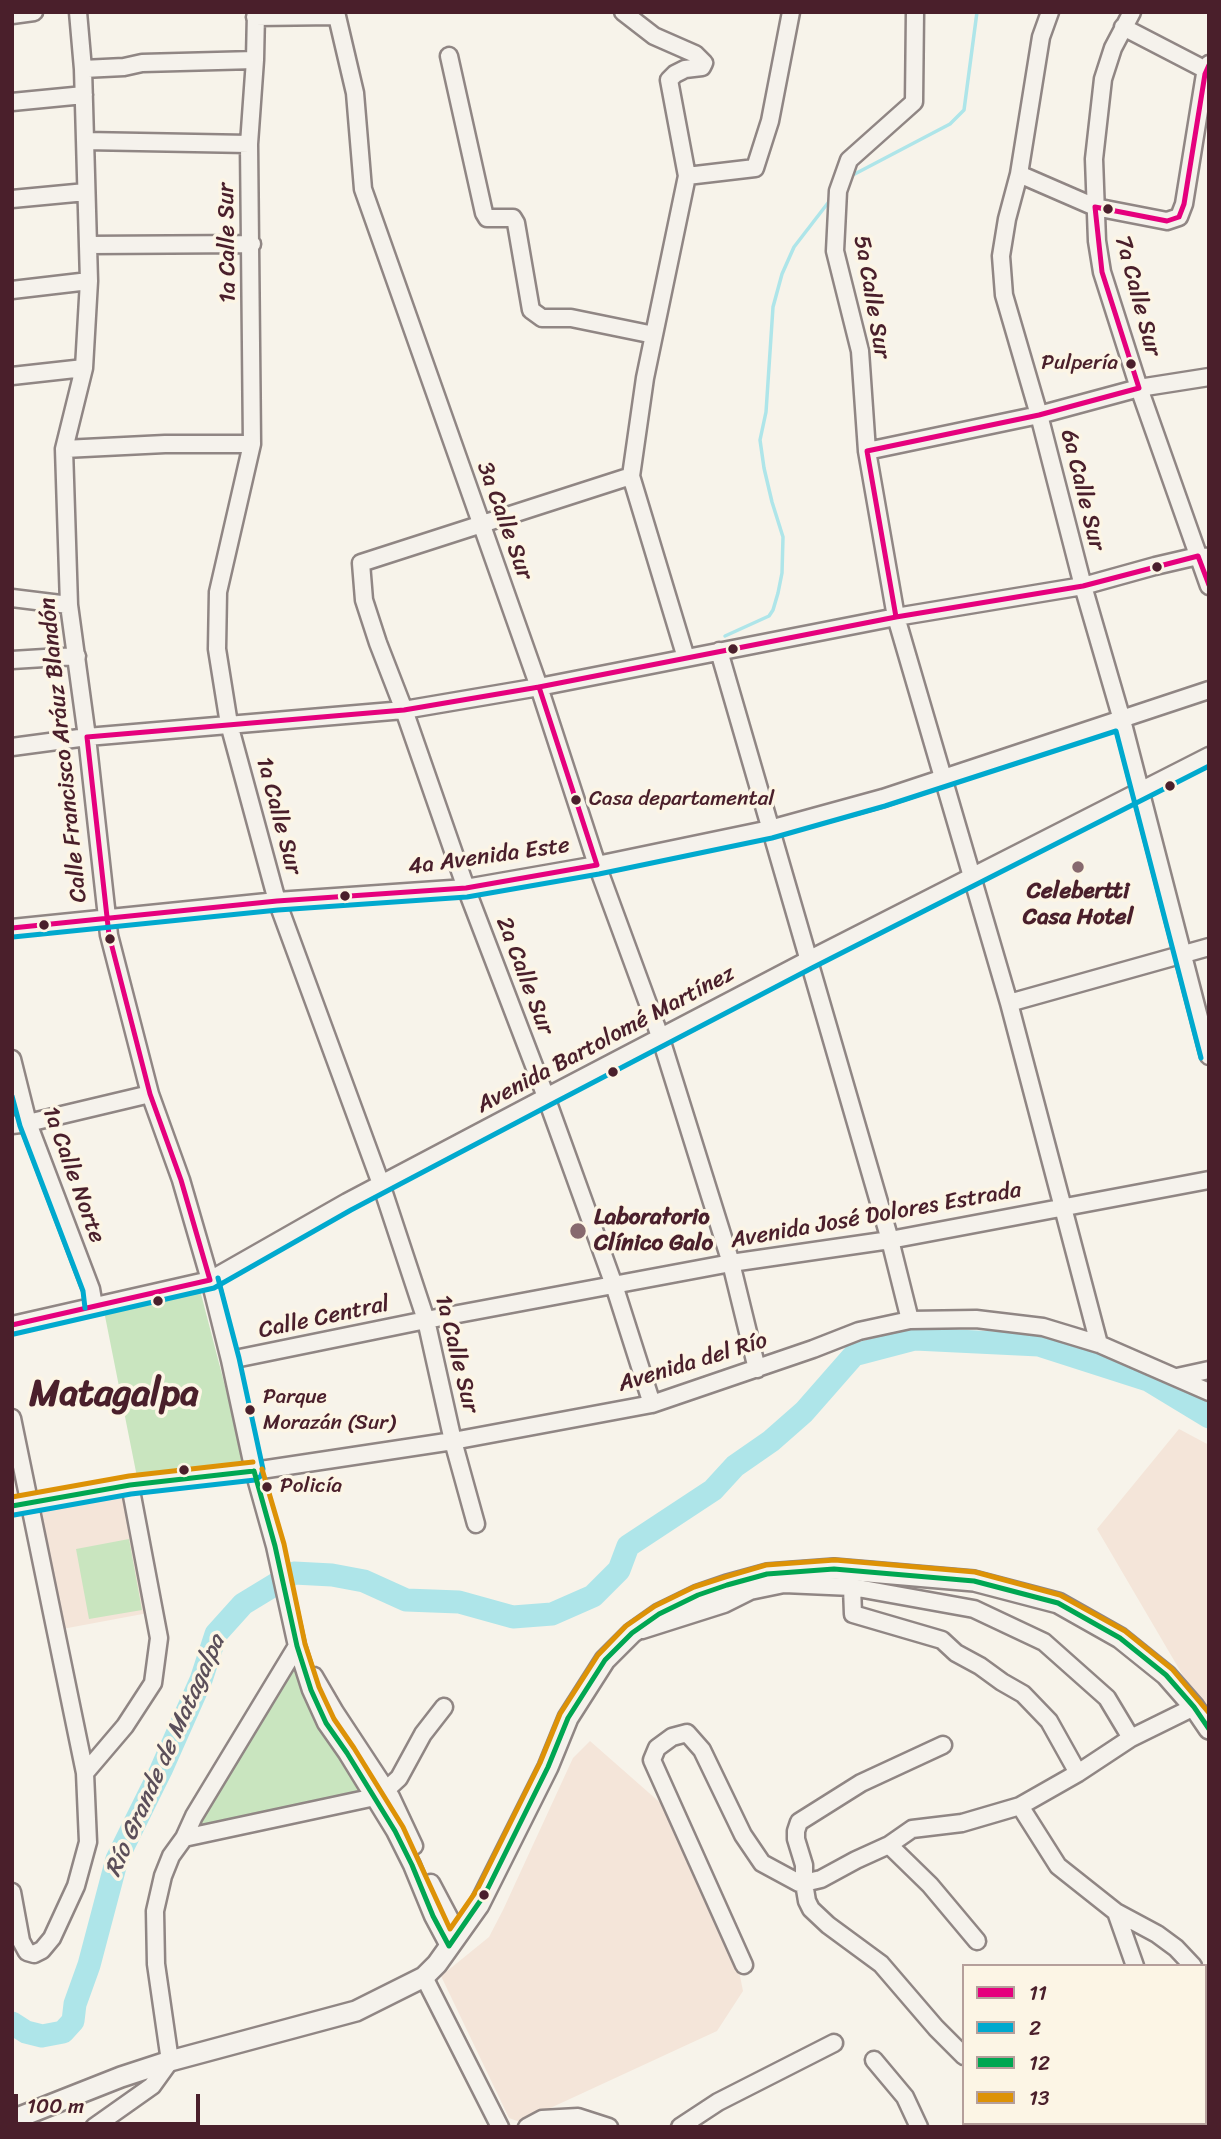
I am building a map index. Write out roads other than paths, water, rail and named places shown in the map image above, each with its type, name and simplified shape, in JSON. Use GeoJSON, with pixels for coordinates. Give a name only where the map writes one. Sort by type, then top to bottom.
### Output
{"type":"FeatureCollection","features":[{"type":"Feature","properties":{"kind":"main road"},"geometry":{"type":"LineString","coordinates":[[12,2120],[109,2082],[170,2062],[356,2011],[424,1977],[437,1964],[485,1894],[548,1768],[568,1718],[605,1660],[632,1633],[659,1614],[698,1595],[767,1574],[834,1569],[974,1581],[1058,1603],[1120,1637],[1166,1675],[1209,1729]]}},
{"type":"Feature","properties":{"kind":"street"},"geometry":{"type":"LineString","coordinates":[[12,15],[34,12]]}},
{"type":"Feature","properties":{"kind":"street","name":"Calle Francisco Aráuz Blandón"},"geometry":{"type":"LineString","coordinates":[[78,12],[83,69],[89,281],[84,368],[64,449],[69,605],[87,737],[106,919],[150,1094],[180,1180],[210,1280],[298,1646]]}},
{"type":"Feature","properties":{"kind":"street"},"geometry":{"type":"LineString","coordinates":[[623,12],[654,36],[695,54],[704,63],[702,66],[685,69],[669,80],[687,176],[645,378],[631,476],[686,658]]}},
{"type":"Feature","properties":{"kind":"street"},"geometry":{"type":"LineString","coordinates":[[687,176],[755,167],[770,121],[791,12]]}},
{"type":"Feature","properties":{"kind":"street","name":"5a Calle Sur"},"geometry":{"type":"LineString","coordinates":[[915,12],[914,102],[849,160],[838,191],[835,251],[860,351],[867,451],[896,617],[1009,1003],[1098,1343]]}},
{"type":"Feature","properties":{"kind":"street","name":"6a Calle Sur"},"geometry":{"type":"LineString","coordinates":[[1050,12],[1041,37],[1019,174],[1007,219],[1001,256],[1004,295],[1040,415],[1209,1056]]}},
{"type":"Feature","properties":{"kind":"street","name":"7a Calle Sur"},"geometry":{"type":"LineString","coordinates":[[1132,12],[1103,79],[1094,159],[1095,206],[1102,272],[1139,388],[1204,557],[1209,586]]}},
{"type":"Feature","properties":{"kind":"street"},"geometry":{"type":"LineString","coordinates":[[256,15],[336,14]]}},
{"type":"Feature","properties":{"kind":"street","name":"3a Calle Sur"},"geometry":{"type":"LineString","coordinates":[[336,14],[355,93],[363,189],[539,687],[597,865],[661,1039],[731,1263],[757,1368]]}},
{"type":"Feature","properties":{"kind":"street","name":"1a Calle Sur"},"geometry":{"type":"LineString","coordinates":[[256,15],[250,144],[252,444],[218,592],[217,649],[229,724],[278,901],[381,1184],[426,1320],[453,1441],[476,1524]]}},
{"type":"Feature","properties":{"kind":"street"},"geometry":{"type":"LineString","coordinates":[[1019,174],[1095,206],[1167,221],[1179,217],[1184,204],[1207,67],[1124,27]]}},
{"type":"Feature","properties":{"kind":"street"},"geometry":{"type":"LineString","coordinates":[[449,56],[484,213],[486,218],[513,218],[516,223],[531,310],[542,318],[571,318],[654,335]]}},
{"type":"Feature","properties":{"kind":"street"},"geometry":{"type":"LineString","coordinates":[[83,69],[124,67],[142,63],[255,60]]}},
{"type":"Feature","properties":{"kind":"street"},"geometry":{"type":"LineString","coordinates":[[12,102],[84,95]]}},
{"type":"Feature","properties":{"kind":"street"},"geometry":{"type":"LineString","coordinates":[[85,141],[250,144]]}},
{"type":"Feature","properties":{"kind":"street"},"geometry":{"type":"LineString","coordinates":[[12,199],[86,192]]}},
{"type":"Feature","properties":{"kind":"street"},"geometry":{"type":"LineString","coordinates":[[88,244],[252,244]]}},
{"type":"Feature","properties":{"kind":"street"},"geometry":{"type":"LineString","coordinates":[[12,290],[89,281]]}},
{"type":"Feature","properties":{"kind":"street"},"geometry":{"type":"LineString","coordinates":[[12,376],[84,368]]}},
{"type":"Feature","properties":{"kind":"street"},"geometry":{"type":"LineString","coordinates":[[867,451],[1040,415],[1139,388],[1209,377]]}},
{"type":"Feature","properties":{"kind":"street"},"geometry":{"type":"LineString","coordinates":[[64,449],[165,444],[252,444]]}},
{"type":"Feature","properties":{"kind":"street"},"geometry":{"type":"LineString","coordinates":[[480,524],[631,476]]}},
{"type":"Feature","properties":{"kind":"street","name":"2a Calle Sur"},"geometry":{"type":"LineString","coordinates":[[480,524],[361,563],[364,600],[466,888],[614,1285],[652,1404]]}},
{"type":"Feature","properties":{"kind":"street"},"geometry":{"type":"LineString","coordinates":[[12,747],[87,737],[404,710],[539,687],[896,617],[1083,586],[1155,566],[1204,557]]}},
{"type":"Feature","properties":{"kind":"street"},"geometry":{"type":"LineString","coordinates":[[12,598],[69,605]]}},
{"type":"Feature","properties":{"kind":"street"},"geometry":{"type":"LineString","coordinates":[[719,651],[890,1240],[910,1320]]}},
{"type":"Feature","properties":{"kind":"street"},"geometry":{"type":"LineString","coordinates":[[12,660],[77,656]]}},
{"type":"Feature","properties":{"kind":"street","name":"4a Avenida Este"},"geometry":{"type":"LineString","coordinates":[[12,928],[278,901],[466,888],[597,865],[770,829],[943,779],[1209,690]]}},
{"type":"Feature","properties":{"kind":"street","name":"Avenida Bartolomé Martínez"},"geometry":{"type":"LineString","coordinates":[[12,1325],[210,1280],[381,1184],[546,1097],[1209,756]]}},
{"type":"Feature","properties":{"kind":"street"},"geometry":{"type":"LineString","coordinates":[[1009,1003],[1209,947]]}},
{"type":"Feature","properties":{"kind":"street","name":"1a Calle Norte"},"geometry":{"type":"LineString","coordinates":[[12,1059],[20,1124],[91,1289],[94,1306]]}},
{"type":"Feature","properties":{"kind":"street"},"geometry":{"type":"LineString","coordinates":[[20,1124],[150,1094]]}},
{"type":"Feature","properties":{"kind":"street","name":"Avenida José Dolores Estrada"},"geometry":{"type":"LineString","coordinates":[[426,1320],[731,1263],[890,1240],[1209,1180]]}},
{"type":"Feature","properties":{"kind":"street","name":"Avenida del Río"},"geometry":{"type":"LineString","coordinates":[[12,1506],[130,1485],[254,1471],[453,1441],[652,1404],[859,1331],[910,1320],[976,1319],[1043,1326],[1098,1343],[1209,1392]]}},
{"type":"Feature","properties":{"kind":"street","name":"Calle Central"},"geometry":{"type":"LineString","coordinates":[[230,1360],[426,1320]]}},
{"type":"Feature","properties":{"kind":"street"},"geometry":{"type":"LineString","coordinates":[[1177,1377],[1209,1370]]}},
{"type":"Feature","properties":{"kind":"street"},"geometry":{"type":"LineString","coordinates":[[12,1418],[85,1773],[88,1842],[76,1886],[52,1938],[42,1950],[34,1954],[27,1952],[22,1941],[12,1892]]}},
{"type":"Feature","properties":{"kind":"street"},"geometry":{"type":"LineString","coordinates":[[85,1773],[125,1726],[153,1683],[155,1672],[159,1638],[130,1485]]}},
{"type":"Feature","properties":{"kind":"street"},"geometry":{"type":"LineString","coordinates":[[632,1633],[724,1604],[750,1591],[784,1584],[852,1587],[974,1609],[1044,1642],[1107,1698],[1131,1738]]}},
{"type":"Feature","properties":{"kind":"street"},"geometry":{"type":"LineString","coordinates":[[852,1587],[853,1614],[942,1640],[957,1653],[1023,1694],[1049,1721],[1078,1773]]}},
{"type":"Feature","properties":{"kind":"street"},"geometry":{"type":"LineString","coordinates":[[94,2127],[152,2086],[170,2062],[156,1964],[155,1911],[163,1876],[194,1815],[298,1646],[381,1793],[433,1916],[454,1940]]}},
{"type":"Feature","properties":{"kind":"street"},"geometry":{"type":"LineString","coordinates":[[184,1838],[381,1793],[400,1778],[423,1734],[444,1707]]}},
{"type":"Feature","properties":{"kind":"street"},"geometry":{"type":"LineString","coordinates":[[744,1965],[652,1760],[657,1748],[672,1737],[687,1733],[702,1750],[743,1835],[762,1863],[799,1883],[804,1883],[821,1879],[889,1845],[912,1829],[962,1823],[1020,1806],[1078,1773],[1131,1738],[1194,1707]]}},
{"type":"Feature","properties":{"kind":"street"},"geometry":{"type":"LineString","coordinates":[[943,1745],[861,1783],[799,1822],[796,1839],[804,1866],[807,1901],[811,1909],[881,1964],[962,2054]]}},
{"type":"Feature","properties":{"kind":"street"},"geometry":{"type":"LineString","coordinates":[[1020,1806],[1058,1866],[1116,1912],[1157,1934],[1191,1964]]}},
{"type":"Feature","properties":{"kind":"street"},"geometry":{"type":"LineString","coordinates":[[889,1845],[930,1885],[977,1941]]}},
{"type":"Feature","properties":{"kind":"street"},"geometry":{"type":"LineString","coordinates":[[1116,1912],[1134,1964]]}},
{"type":"Feature","properties":{"kind":"street"},"geometry":{"type":"LineString","coordinates":[[424,1977],[500,2127]]}},
{"type":"Feature","properties":{"kind":"street"},"geometry":{"type":"LineString","coordinates":[[680,2127],[718,2102],[834,2043]]}},
{"type":"Feature","properties":{"kind":"street"},"geometry":{"type":"LineString","coordinates":[[874,2060],[905,2097],[919,2127]]}},
{"type":"Feature","properties":{"kind":"street"},"geometry":{"type":"LineString","coordinates":[[527,2127],[542,2119],[609,2127]]}},
{"type":"Feature","properties":{"kind":"waterway"},"geometry":{"type":"LineString","coordinates":[[849,177],[950,124],[964,110],[977,12]]}},
{"type":"Feature","properties":{"kind":"waterway"},"geometry":{"type":"LineString","coordinates":[[725,636],[769,616],[778,593],[782,573],[783,537],[772,502],[760,440],[766,412],[773,307],[782,274],[794,247],[831,199]]}},
{"type":"Feature","properties":{"kind":"waterway"},"geometry":{"type":"LineString","coordinates":[[913,1329],[915,1339]]}},
{"type":"Feature","properties":{"kind":"waterway","name":"Río Grande de Matagalpa"},"geometry":{"type":"LineString","coordinates":[[12,2023],[26,2032],[42,2036],[63,2032],[73,2021],[75,2004],[89,1965],[117,1859],[201,1680],[216,1634],[243,1604],[294,1573],[332,1575],[364,1581],[406,1600],[459,1602],[513,1617],[552,1614],[593,1596],[619,1570],[628,1546],[713,1490],[735,1466],[771,1441],[804,1412],[854,1355],[915,1339],[1039,1345],[1148,1380],[1209,1417]]}},
{"type":"Feature","properties":{"kind":"place","name":"Pulpería"},"geometry":{"type":"Point","coordinates":[1131,364]}},
{"type":"Feature","properties":{"kind":"place","name":"Casa departamental"},"geometry":{"type":"Point","coordinates":[576,800]}},
{"type":"Feature","properties":{"kind":"place","name":"Celebertti Casa Hotel"},"geometry":{"type":"Point","coordinates":[1078,867]}},
{"type":"Feature","properties":{"kind":"place","name":"Laboratorio Clínico Galo"},"geometry":{"type":"Point","coordinates":[578,1231]}},
{"type":"Feature","properties":{"kind":"place","name":"Parque Morazán (Sur)"},"geometry":{"type":"Point","coordinates":[250,1410]}},
{"type":"Feature","properties":{"kind":"place","name":"Policía"},"geometry":{"type":"Point","coordinates":[267,1487]}},
{"type":"Feature","properties":{"kind":"district","name":"Matagalpa"},"geometry":{"type":"Point","coordinates":[114,1396]}}]}
